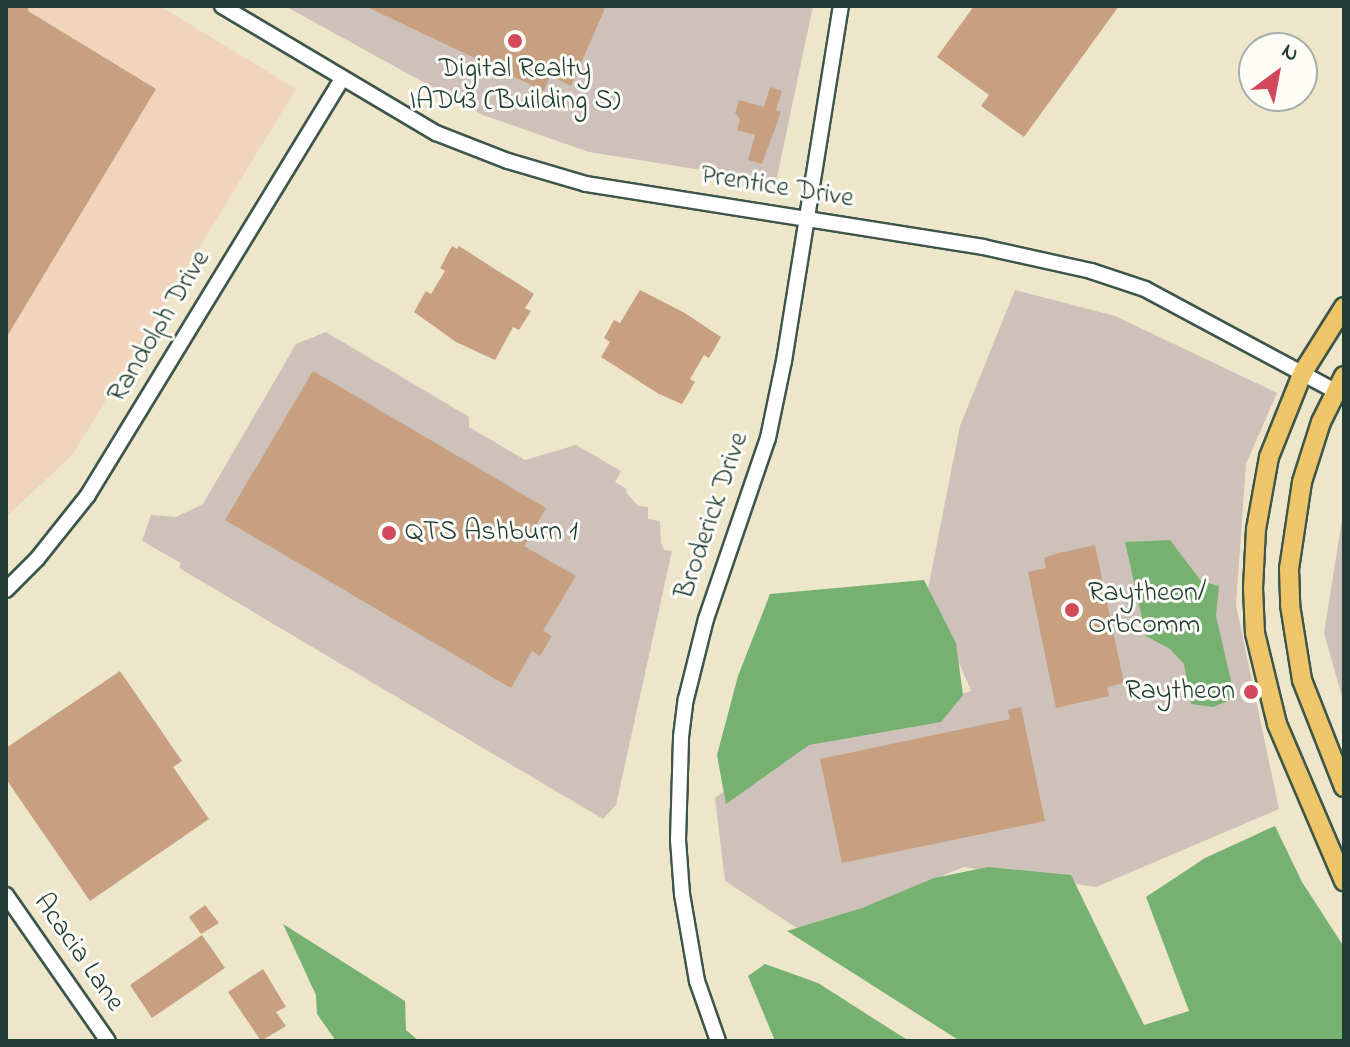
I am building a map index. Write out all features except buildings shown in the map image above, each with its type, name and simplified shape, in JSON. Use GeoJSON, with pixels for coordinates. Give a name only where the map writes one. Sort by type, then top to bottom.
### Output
{"type":"FeatureCollection","features":[{"type":"Feature","properties":{"kind":"main road"},"geometry":{"type":"LineString","coordinates":[[1344,307],[1303,372],[1281,424],[1264,485],[1253,558],[1255,633],[1277,724],[1344,881]]}},
{"type":"Feature","properties":{"kind":"main road"},"geometry":{"type":"LineString","coordinates":[[1340,384],[1311,451],[1294,516],[1290,605],[1302,680],[1344,787]]}},
{"type":"Feature","properties":{"kind":"street","name":"Prentice Drive"},"geometry":{"type":"LineString","coordinates":[[222,6],[436,133],[555,176],[1006,251],[1122,280],[1303,372],[1340,384]]}},
{"type":"Feature","properties":{"kind":"street","name":"Broderick Drive"},"geometry":{"type":"LineString","coordinates":[[718,1041],[697,981],[682,894],[678,840],[681,737],[686,699],[706,619],[768,438],[784,361],[841,6]]}},
{"type":"Feature","properties":{"kind":"street","name":"Randolph Drive"},"geometry":{"type":"LineString","coordinates":[[6,590],[37,559],[88,495],[342,79]]}},
{"type":"Feature","properties":{"kind":"street","name":"Acacia Lane"},"geometry":{"type":"LineString","coordinates":[[6,895],[108,1041]]}},
{"type":"Feature","properties":{"kind":"shaded area"},"geometry":{"type":"Polygon","coordinates":[[[6,6],[160,6],[296,89],[73,454],[6,517],[6,6]]]}},
{"type":"Feature","properties":{"kind":"shaded area"},"geometry":{"type":"Polygon","coordinates":[[[285,6],[813,6],[776,182],[589,152],[483,115],[285,6]]]}},
{"type":"Feature","properties":{"kind":"shaded area"},"geometry":{"type":"Polygon","coordinates":[[[1015,290],[1115,316],[1277,393],[1246,464],[1236,605],[1279,809],[1096,887],[964,867],[803,932],[725,881],[715,798],[800,738],[971,691],[928,589],[960,426],[1015,290]]]}},
{"type":"Feature","properties":{"kind":"shaded area"},"geometry":{"type":"Polygon","coordinates":[[[326,332],[469,417],[469,427],[525,460],[576,445],[621,471],[615,482],[627,489],[626,492],[638,506],[648,507],[648,519],[660,521],[661,543],[664,550],[672,551],[616,805],[603,819],[179,568],[181,563],[142,541],[151,515],[176,517],[203,504],[296,344],[326,332]]]}},
{"type":"Feature","properties":{"kind":"shaded area"},"geometry":{"type":"Polygon","coordinates":[[[1344,507],[1344,704],[1324,633],[1344,507]]]}},
{"type":"Feature","properties":{"kind":"green space"},"geometry":{"type":"Polygon","coordinates":[[[1170,540],[1201,581],[1219,586],[1216,616],[1235,698],[1213,707],[1191,704],[1184,664],[1170,649],[1146,636],[1125,542],[1170,540]]]}},
{"type":"Feature","properties":{"kind":"green space"},"geometry":{"type":"Polygon","coordinates":[[[924,580],[956,643],[963,695],[941,722],[809,745],[726,804],[717,755],[738,676],[770,594],[924,580]]]}},
{"type":"Feature","properties":{"kind":"green space"},"geometry":{"type":"Polygon","coordinates":[[[1275,826],[1302,882],[1344,947],[1344,1041],[960,1041],[787,931],[862,908],[934,878],[988,867],[1071,875],[1144,1025],[1189,1011],[1146,897],[1205,858],[1275,826]]]}},
{"type":"Feature","properties":{"kind":"green space"},"geometry":{"type":"Polygon","coordinates":[[[283,924],[405,1001],[406,1030],[419,1041],[336,1041],[317,1014],[316,995],[283,924]]]}},
{"type":"Feature","properties":{"kind":"green space"},"geometry":{"type":"Polygon","coordinates":[[[765,964],[818,983],[909,1041],[775,1041],[748,976],[765,964]]]}},
{"type":"Feature","properties":{"kind":"place","name":"Digital Realty IAD43 (Building S)"},"geometry":{"type":"Point","coordinates":[515,41]}},
{"type":"Feature","properties":{"kind":"place","name":"QTS Ashburn 1"},"geometry":{"type":"Point","coordinates":[389,533]}},
{"type":"Feature","properties":{"kind":"place","name":"Raytheon/ Orbcomm"},"geometry":{"type":"Point","coordinates":[1072,610]}},
{"type":"Feature","properties":{"kind":"place","name":"Raytheon"},"geometry":{"type":"Point","coordinates":[1251,692]}}]}
